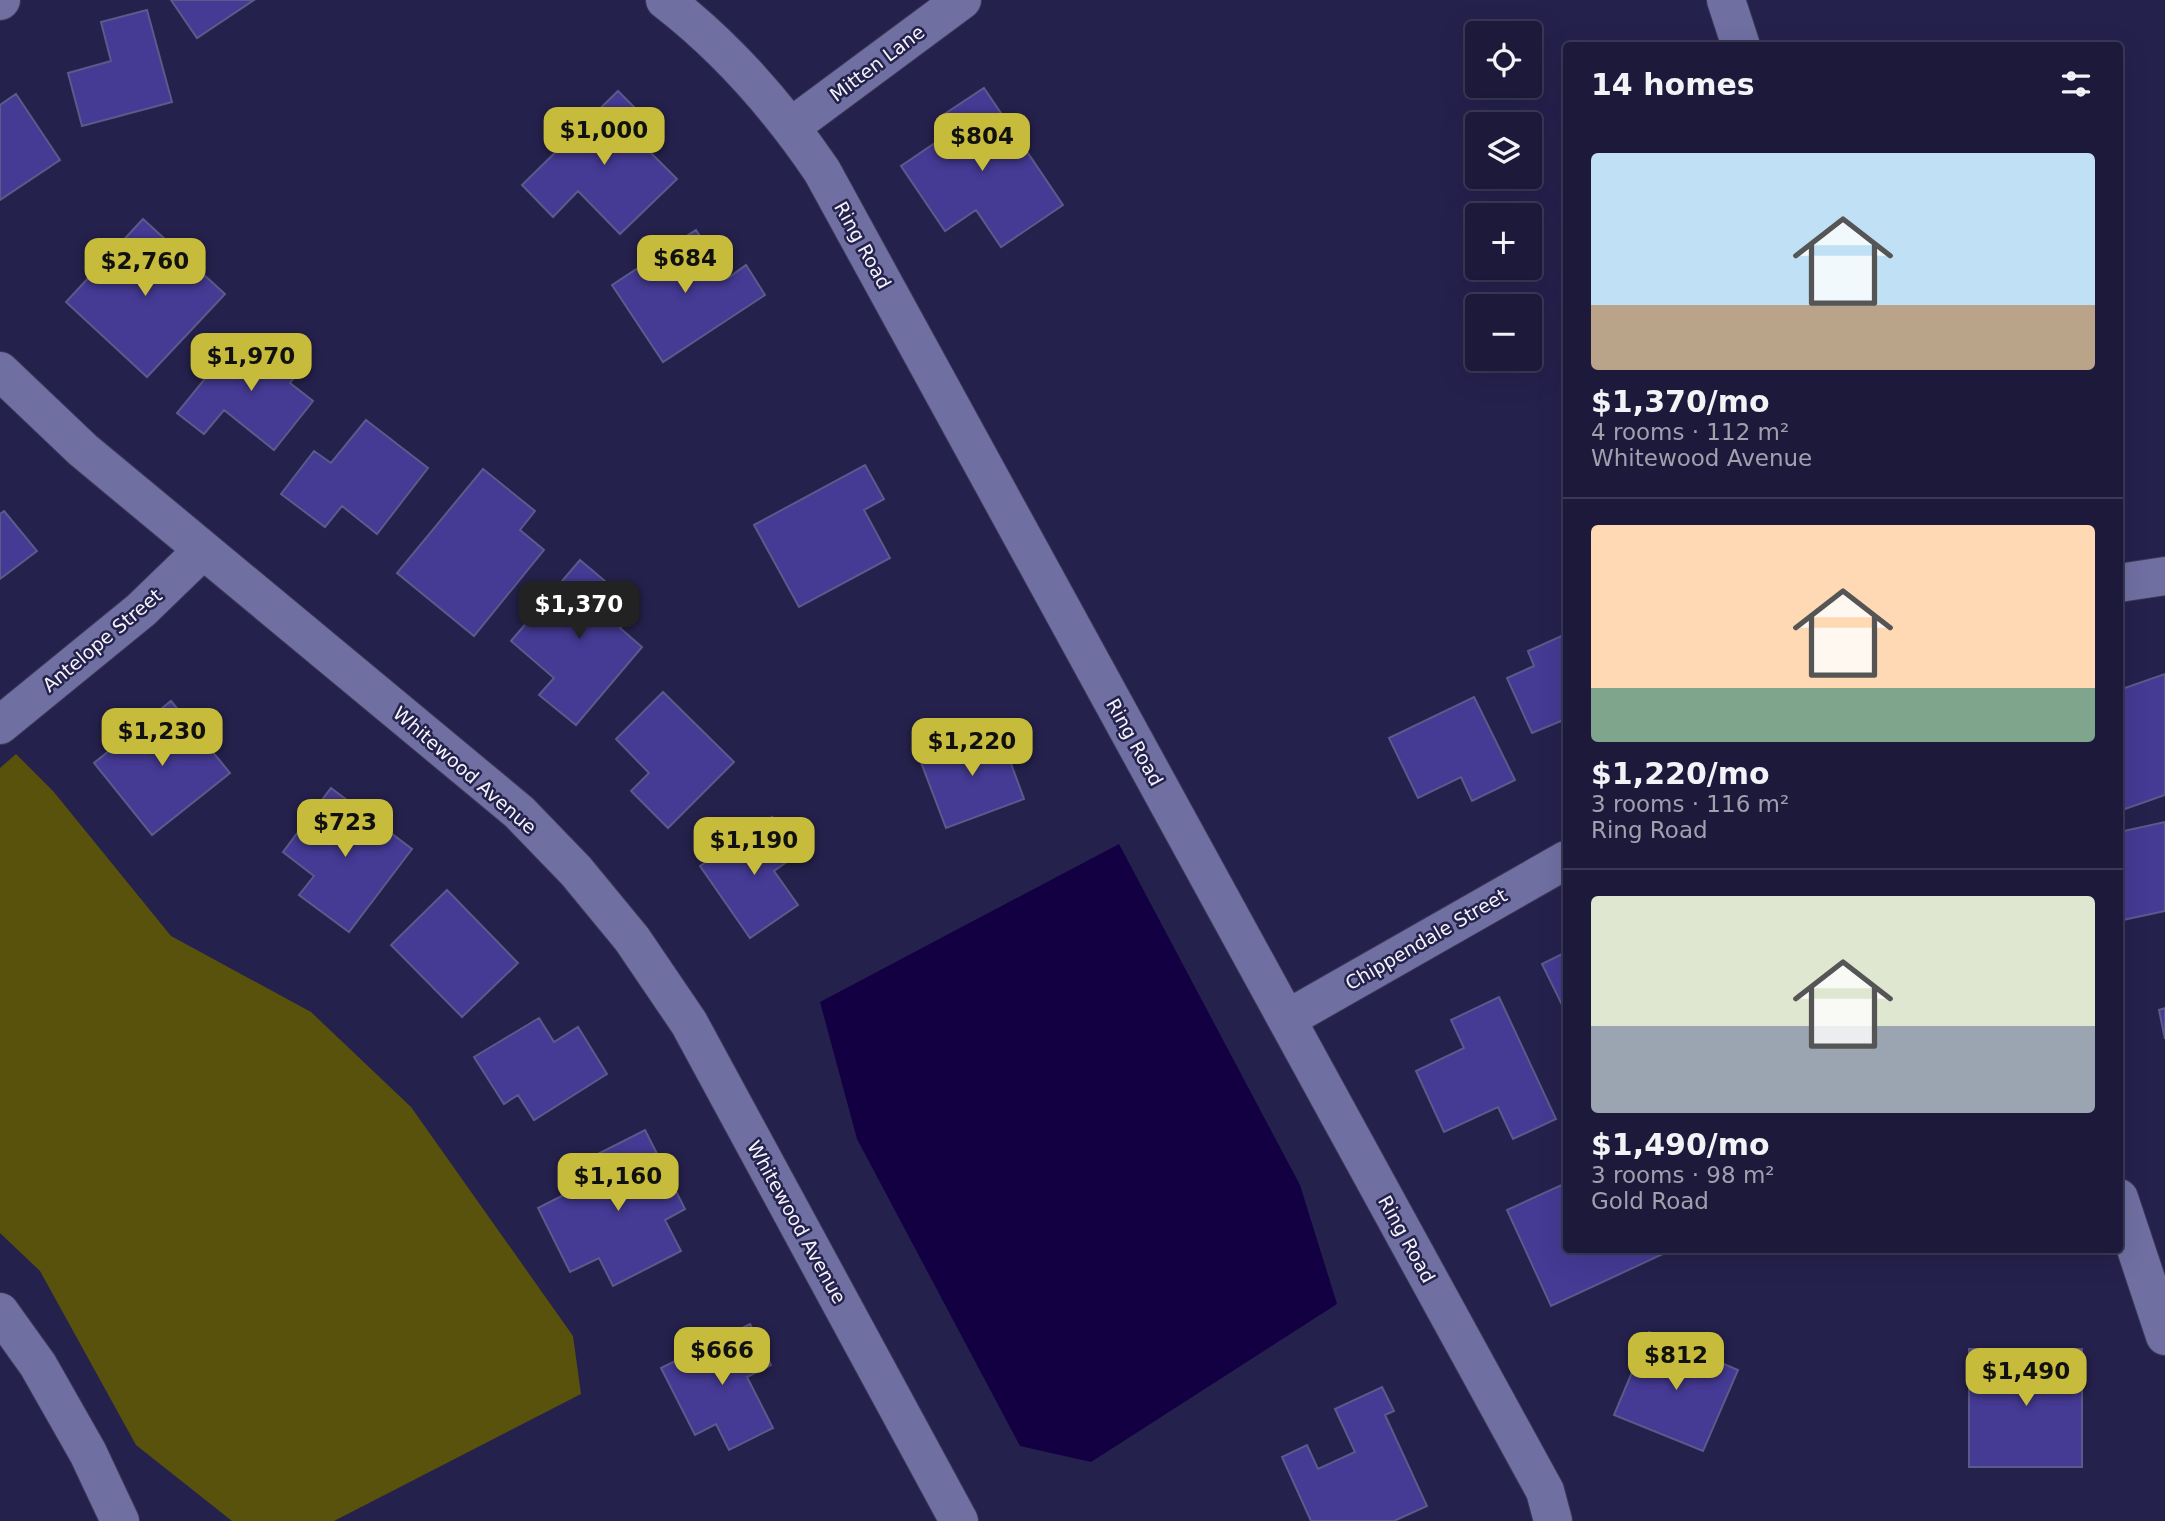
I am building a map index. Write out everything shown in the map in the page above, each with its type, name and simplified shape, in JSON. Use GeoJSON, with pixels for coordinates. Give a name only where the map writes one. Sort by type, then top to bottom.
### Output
{"type":"FeatureCollection","features":[{"type":"Feature","properties":{"kind":"street","name":"Ring Road"},"geometry":{"type":"LineString","coordinates":[[665,0],[743,70],[792,126],[822,170],[1545,1491],[1553,1521]]}},
{"type":"Feature","properties":{"kind":"street","name":"Mitten Lane"},"geometry":{"type":"LineString","coordinates":[[792,126],[962,0]]}},
{"type":"Feature","properties":{"kind":"street"},"geometry":{"type":"LineString","coordinates":[[1726,0],[1740,42]]}},
{"type":"Feature","properties":{"kind":"street","name":"Whitewood Avenue"},"geometry":{"type":"LineString","coordinates":[[0,371],[83,450],[519,812],[576,871],[632,939],[689,1023],[959,1521]]}},
{"type":"Feature","properties":{"kind":"street","name":"Antelope Street"},"geometry":{"type":"LineString","coordinates":[[0,725],[142,610],[202,551]]}},
{"type":"Feature","properties":{"kind":"street"},"geometry":{"type":"LineString","coordinates":[[2123,582],[2165,576]]}},
{"type":"Feature","properties":{"kind":"street","name":"Chippendale Street"},"geometry":{"type":"LineString","coordinates":[[1287,1019],[1563,862]]}},
{"type":"Feature","properties":{"kind":"street"},"geometry":{"type":"LineString","coordinates":[[2123,1210],[2165,1336]]}},
{"type":"Feature","properties":{"kind":"street"},"geometry":{"type":"LineString","coordinates":[[0,1312],[38,1365],[82,1442],[120,1521]]}},
{"type":"Feature","properties":{"kind":"shaded area"},"geometry":{"type":"Polygon","coordinates":[[[16,754],[53,791],[171,936],[311,1012],[411,1107],[573,1336],[581,1394],[334,1521],[232,1521],[136,1445],[40,1271],[0,1233],[0,768],[16,754]]]}},
{"type":"Feature","properties":{"kind":"shaded area"},"geometry":{"type":"Polygon","coordinates":[[[1119,844],[1300,1185],[1337,1304],[1091,1462],[1020,1446],[857,1139],[820,1002],[1119,844]]]}},
{"type":"Feature","properties":{"kind":"building"},"geometry":{"type":"Polygon","coordinates":[[[171,0],[254,0],[197,38],[171,0]]]}},
{"type":"Feature","properties":{"kind":"building"},"geometry":{"type":"Polygon","coordinates":[[[147,10],[172,102],[82,126],[68,73],[111,61],[101,22],[147,10]]]}},
{"type":"Feature","properties":{"kind":"building"},"geometry":{"type":"Polygon","coordinates":[[[984,88],[1063,205],[1001,247],[976,210],[945,231],[901,166],[948,134],[937,119],[984,88]]]}},
{"type":"Feature","properties":{"kind":"building"},"geometry":{"type":"Polygon","coordinates":[[[618,91],[653,126],[638,140],[677,179],[620,234],[578,191],[553,217],[522,185],[618,91]]]}},
{"type":"Feature","properties":{"kind":"building"},"geometry":{"type":"Polygon","coordinates":[[[16,94],[60,160],[0,200],[0,105],[16,94]]]}},
{"type":"Feature","properties":{"kind":"building"},"geometry":{"type":"Polygon","coordinates":[[[143,219],[225,294],[147,377],[66,302],[143,219]]]}},
{"type":"Feature","properties":{"kind":"building"},"geometry":{"type":"Polygon","coordinates":[[[696,230],[728,278],[746,265],[765,295],[663,362],[612,285],[696,230]]]}},
{"type":"Feature","properties":{"kind":"building"},"geometry":{"type":"Polygon","coordinates":[[[238,338],[265,361],[280,342],[306,362],[290,383],[313,401],[274,450],[224,410],[204,434],[177,413],[238,338]]]}},
{"type":"Feature","properties":{"kind":"building"},"geometry":{"type":"Polygon","coordinates":[[[366,420],[428,468],[377,534],[342,506],[325,527],[281,494],[314,451],[331,463],[366,420]]]}},
{"type":"Feature","properties":{"kind":"building"},"geometry":{"type":"Polygon","coordinates":[[[865,465],[884,499],[864,510],[890,558],[799,607],[754,525],[865,465]]]}},
{"type":"Feature","properties":{"kind":"building"},"geometry":{"type":"Polygon","coordinates":[[[483,469],[535,511],[520,530],[544,550],[474,636],[397,573],[483,469]]]}},
{"type":"Feature","properties":{"kind":"building"},"geometry":{"type":"Polygon","coordinates":[[[4,511],[37,551],[0,579],[0,514],[4,511]]]}},
{"type":"Feature","properties":{"kind":"building"},"geometry":{"type":"Polygon","coordinates":[[[580,560],[637,608],[620,628],[642,647],[576,725],[539,695],[554,678],[511,641],[580,560]]]}},
{"type":"Feature","properties":{"kind":"building"},"geometry":{"type":"Polygon","coordinates":[[[1563,635],[1563,720],[1532,733],[1507,678],[1534,666],[1528,651],[1563,635]]]}},
{"type":"Feature","properties":{"kind":"building"},"geometry":{"type":"Polygon","coordinates":[[[2165,674],[2165,795],[2123,810],[2123,689],[2165,674]]]}},
{"type":"Feature","properties":{"kind":"building"},"geometry":{"type":"Polygon","coordinates":[[[663,692],[734,762],[668,828],[631,791],[649,773],[616,739],[663,692]]]}},
{"type":"Feature","properties":{"kind":"building"},"geometry":{"type":"Polygon","coordinates":[[[1474,697],[1515,780],[1472,801],[1461,777],[1418,798],[1389,738],[1474,697]]]}},
{"type":"Feature","properties":{"kind":"building"},"geometry":{"type":"Polygon","coordinates":[[[171,701],[230,773],[152,835],[94,763],[171,701]]]}},
{"type":"Feature","properties":{"kind":"building"},"geometry":{"type":"Polygon","coordinates":[[[998,728],[1024,799],[946,828],[919,757],[998,728]]]}},
{"type":"Feature","properties":{"kind":"building"},"geometry":{"type":"Polygon","coordinates":[[[331,788],[412,849],[349,932],[299,895],[314,876],[283,852],[331,788]]]}},
{"type":"Feature","properties":{"kind":"building"},"geometry":{"type":"Polygon","coordinates":[[[772,817],[798,854],[774,871],[798,905],[750,938],[700,866],[772,817]]]}},
{"type":"Feature","properties":{"kind":"building"},"geometry":{"type":"Polygon","coordinates":[[[2165,822],[2165,911],[2123,920],[2123,831],[2165,822]]]}},
{"type":"Feature","properties":{"kind":"building"},"geometry":{"type":"Polygon","coordinates":[[[447,890],[518,963],[462,1017],[391,945],[447,890]]]}},
{"type":"Feature","properties":{"kind":"building"},"geometry":{"type":"Polygon","coordinates":[[[1563,954],[1563,1007],[1542,964],[1563,954]]]}},
{"type":"Feature","properties":{"kind":"building"},"geometry":{"type":"Polygon","coordinates":[[[1499,997],[1556,1119],[1513,1139],[1498,1107],[1444,1132],[1416,1071],[1464,1048],[1451,1020],[1499,997]]]}},
{"type":"Feature","properties":{"kind":"building"},"geometry":{"type":"Polygon","coordinates":[[[2165,1008],[2165,1039],[2159,1010],[2165,1008]]]}},
{"type":"Feature","properties":{"kind":"building"},"geometry":{"type":"Polygon","coordinates":[[[539,1018],[554,1042],[578,1027],[607,1074],[534,1120],[518,1095],[504,1104],[474,1057],[539,1018]]]}},
{"type":"Feature","properties":{"kind":"building"},"geometry":{"type":"Polygon","coordinates":[[[645,1130],[685,1209],[665,1220],[681,1251],[613,1286],[599,1258],[570,1272],[538,1208],[601,1176],[592,1157],[645,1130]]]}},
{"type":"Feature","properties":{"kind":"building"},"geometry":{"type":"Polygon","coordinates":[[[1563,1184],[1563,1253],[1665,1253],[1551,1306],[1507,1210],[1563,1184]]]}},
{"type":"Feature","properties":{"kind":"building"},"geometry":{"type":"Polygon","coordinates":[[[750,1324],[771,1365],[747,1377],[773,1428],[729,1450],[716,1424],[695,1435],[661,1368],[750,1324]]]}},
{"type":"Feature","properties":{"kind":"building"},"geometry":{"type":"Polygon","coordinates":[[[1649,1332],[1738,1370],[1703,1451],[1614,1415],[1649,1332]]]}},
{"type":"Feature","properties":{"kind":"building"},"geometry":{"type":"Polygon","coordinates":[[[1969,1349],[2082,1349],[2082,1467],[1969,1467],[1969,1349]]]}},
{"type":"Feature","properties":{"kind":"building"},"geometry":{"type":"Polygon","coordinates":[[[1382,1387],[1394,1411],[1385,1415],[1427,1506],[1394,1521],[1311,1521],[1282,1457],[1307,1445],[1318,1469],[1355,1452],[1335,1409],[1382,1387]]]}}]}
